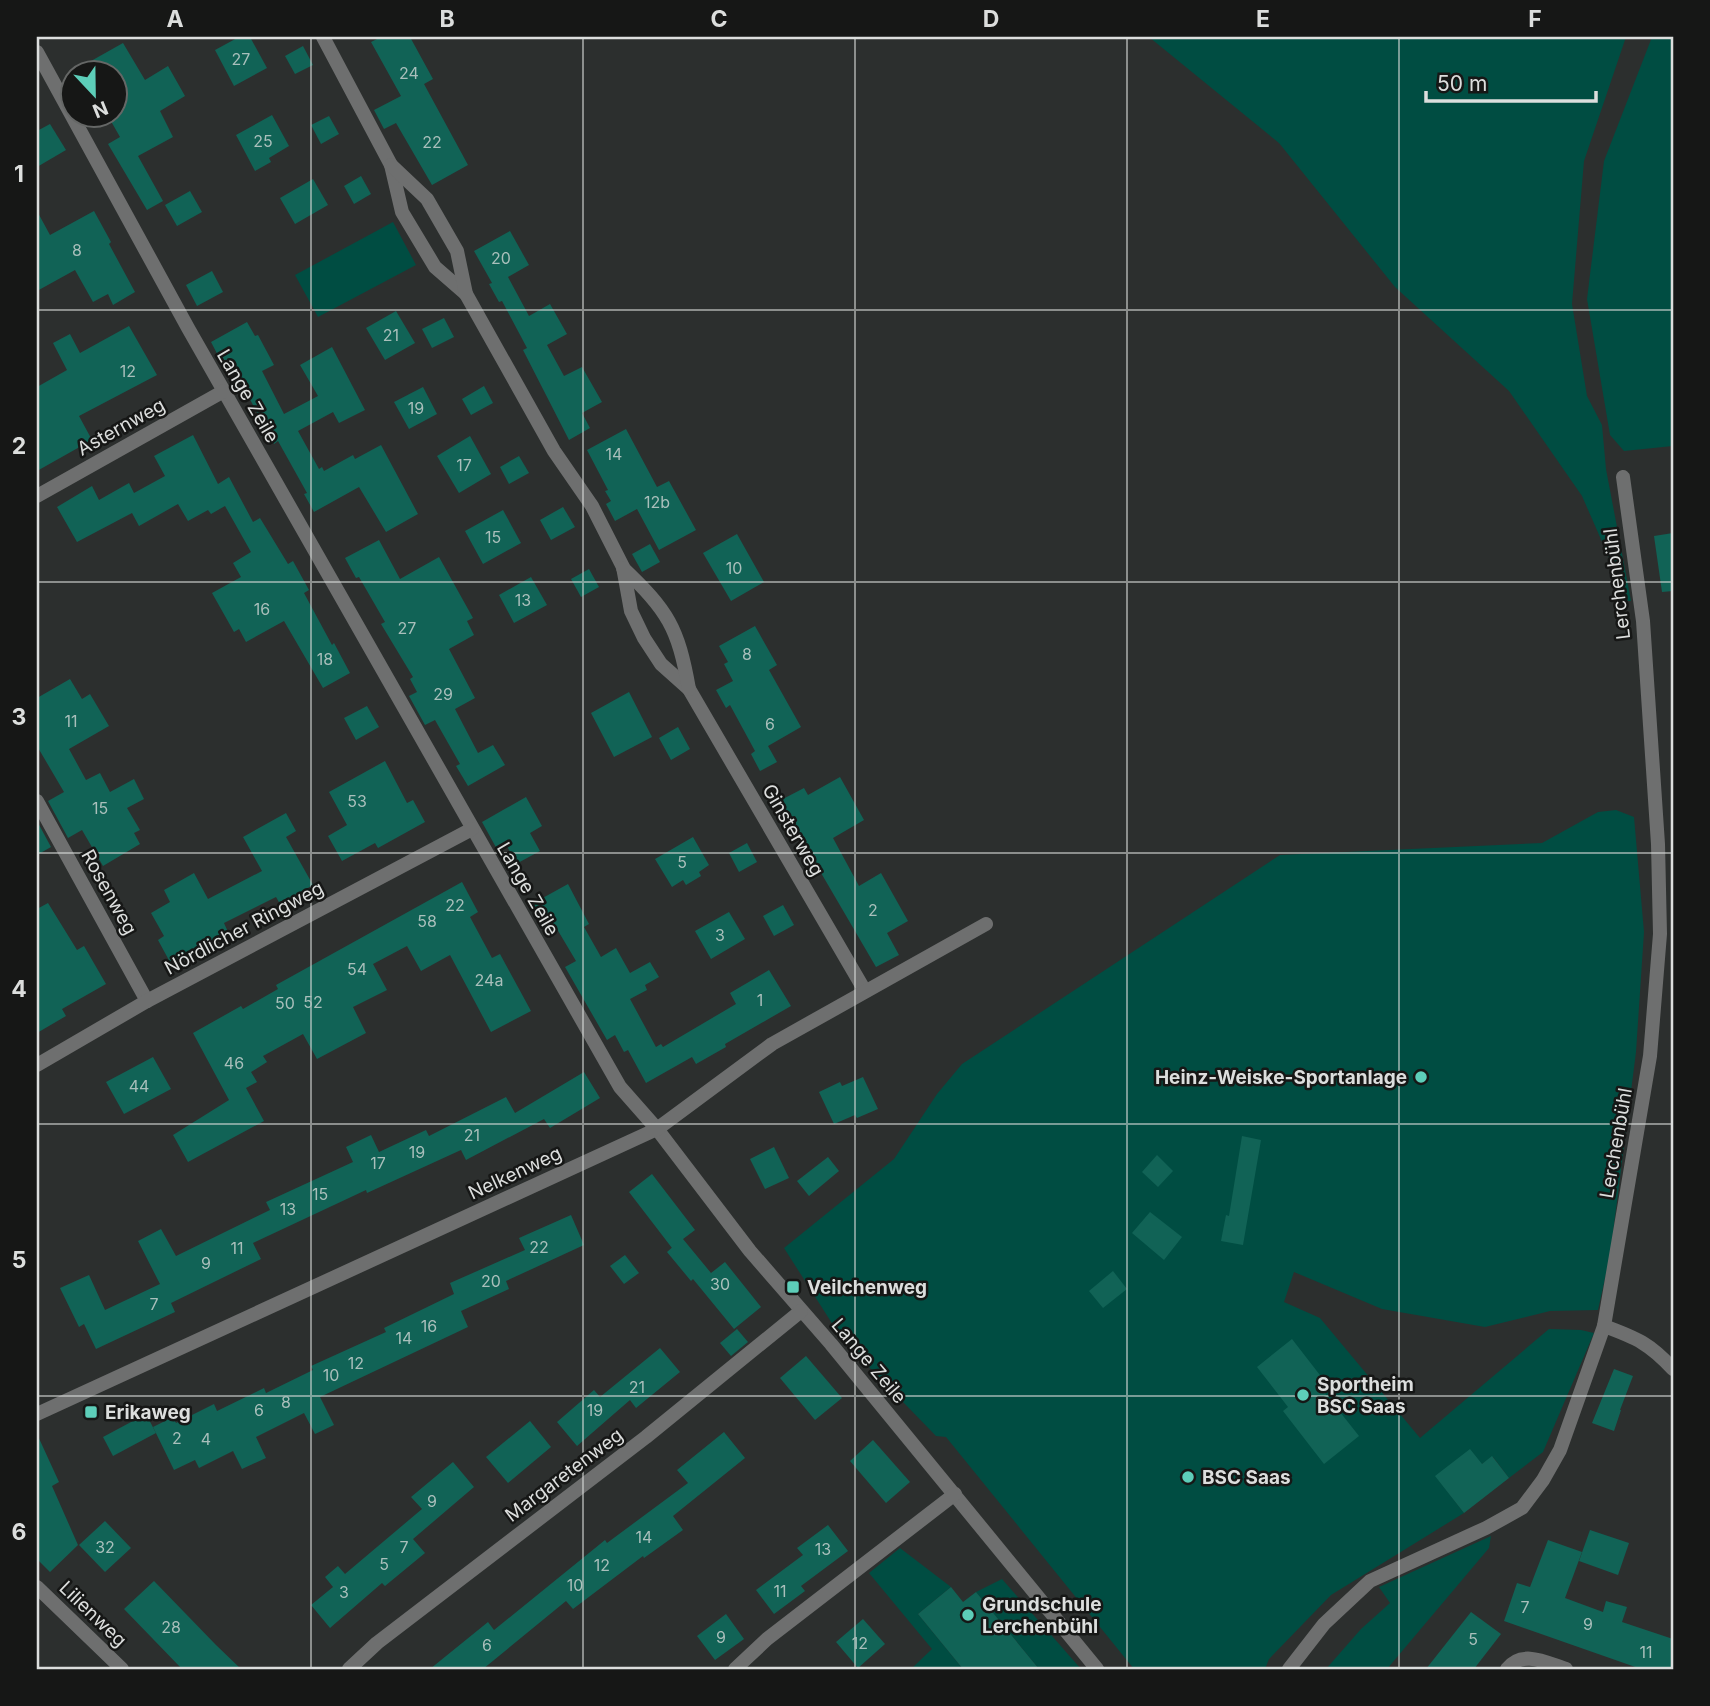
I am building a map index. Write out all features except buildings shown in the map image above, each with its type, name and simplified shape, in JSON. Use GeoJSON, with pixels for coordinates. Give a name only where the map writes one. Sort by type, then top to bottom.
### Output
{"type":"FeatureCollection","features":[{"type":"Feature","properties":{"kind":"street","name":"Ginsterweg"},"geometry":{"type":"LineString","coordinates":[[323,37],[391,165],[402,212],[435,267],[466,294]]}},
{"type":"Feature","properties":{"kind":"street","name":"Lange Zeile"},"geometry":{"type":"LineString","coordinates":[[37,52],[224,391],[620,1087],[657,1129],[750,1251],[955,1494],[1097,1669]]}},
{"type":"Feature","properties":{"kind":"street","name":"Ginsterweg"},"geometry":{"type":"LineString","coordinates":[[391,165],[427,199],[457,251],[466,294],[554,451],[592,506],[623,568],[631,611],[644,638],[661,664],[689,689],[865,991]]}},
{"type":"Feature","properties":{"kind":"street","name":"Asternweg"},"geometry":{"type":"LineString","coordinates":[[37,496],[224,391]]}},
{"type":"Feature","properties":{"kind":"street","name":"Lerchenbühl"},"geometry":{"type":"LineString","coordinates":[[1289,1669],[1324,1624],[1370,1581],[1486,1528],[1522,1508],[1543,1480],[1560,1450],[1604,1326],[1650,1056],[1660,934],[1658,844],[1643,621],[1623,477]]}},
{"type":"Feature","properties":{"kind":"street","name":"Ginsterweg"},"geometry":{"type":"LineString","coordinates":[[623,568],[654,598],[672,625],[682,651],[689,689]]}},
{"type":"Feature","properties":{"kind":"street","name":"Rosenweg"},"geometry":{"type":"LineString","coordinates":[[37,801],[147,1001]]}},
{"type":"Feature","properties":{"kind":"street","name":"Nördlicher Ringweg"},"geometry":{"type":"LineString","coordinates":[[37,1065],[147,1001],[472,829]]}},
{"type":"Feature","properties":{"kind":"street","name":"Nelkenweg"},"geometry":{"type":"LineString","coordinates":[[37,1413],[657,1129],[772,1044],[986,924]]}},
{"type":"Feature","properties":{"kind":"street","name":"Margaretenweg"},"geometry":{"type":"LineString","coordinates":[[349,1669],[377,1643],[646,1437],[801,1311]]}},
{"type":"Feature","properties":{"kind":"street"},"geometry":{"type":"LineString","coordinates":[[1604,1326],[1634,1337],[1654,1349],[1673,1369]]}},
{"type":"Feature","properties":{"kind":"street"},"geometry":{"type":"LineString","coordinates":[[735,1669],[767,1639],[955,1494]]}},
{"type":"Feature","properties":{"kind":"street","name":"Lilienweg"},"geometry":{"type":"LineString","coordinates":[[37,1587],[122,1669]]}},
{"type":"Feature","properties":{"kind":"street"},"geometry":{"type":"LineString","coordinates":[[1507,1669],[1514,1661],[1528,1657],[1566,1669]]}},
{"type":"Feature","properties":{"kind":"green space"},"geometry":{"type":"Polygon","coordinates":[[[1149,37],[1626,37],[1584,161],[1572,304],[1587,396],[1602,425],[1606,469],[1631,601],[1628,601],[1582,496],[1509,391],[1395,287],[1279,143],[1149,37]]]}},
{"type":"Feature","properties":{"kind":"green space"},"geometry":{"type":"Polygon","coordinates":[[[1652,37],[1673,37],[1673,446],[1624,451],[1610,435],[1587,299],[1604,161],[1652,37]]]}},
{"type":"Feature","properties":{"kind":"green space"},"geometry":{"type":"Polygon","coordinates":[[[393,222],[416,265],[318,317],[295,275],[393,222]]]}},
{"type":"Feature","properties":{"kind":"green space"},"geometry":{"type":"Polygon","coordinates":[[[1616,810],[1634,817],[1644,932],[1636,1052],[1610,1256],[1598,1310],[1550,1311],[1485,1327],[1382,1309],[1294,1272],[1284,1302],[1320,1318],[1420,1438],[1549,1329],[1594,1333],[1543,1452],[1509,1478],[1493,1457],[1482,1464],[1436,1476],[1464,1513],[1331,1595],[1269,1659],[1265,1669],[1134,1669],[946,1437],[936,1436],[842,1339],[784,1248],[894,1159],[937,1094],[962,1064],[1280,855],[1542,843],[1598,812],[1616,810]]]}},
{"type":"Feature","properties":{"kind":"green space"},"geometry":{"type":"Polygon","coordinates":[[[1491,1536],[1489,1548],[1387,1669],[1326,1669],[1361,1629],[1390,1603],[1379,1587],[1491,1536]]]}},
{"type":"Feature","properties":{"kind":"green space"},"geometry":{"type":"Polygon","coordinates":[[[900,1548],[951,1587],[918,1614],[963,1669],[911,1669],[932,1649],[869,1573],[900,1548]]]}},
{"type":"Feature","properties":{"kind":"green space"},"geometry":{"type":"Polygon","coordinates":[[[1002,1579],[1081,1669],[1039,1669],[976,1592],[1002,1579]]]}},
{"type":"Feature","properties":{"kind":"place","name":"Heinz-Weiske-Sportanlage"},"geometry":{"type":"Point","coordinates":[1421,1077]}},
{"type":"Feature","properties":{"kind":"place","name":"Veilchenweg"},"geometry":{"type":"Point","coordinates":[793,1287]}},
{"type":"Feature","properties":{"kind":"place","name":"Sportheim BSC Saas"},"geometry":{"type":"Point","coordinates":[1303,1395]}},
{"type":"Feature","properties":{"kind":"place","name":"Erikaweg"},"geometry":{"type":"Point","coordinates":[91,1412]}},
{"type":"Feature","properties":{"kind":"place","name":"BSC Saas"},"geometry":{"type":"Point","coordinates":[1188,1477]}},
{"type":"Feature","properties":{"kind":"place","name":"Grundschule Lerchenbühl"},"geometry":{"type":"Point","coordinates":[968,1615]}}]}
